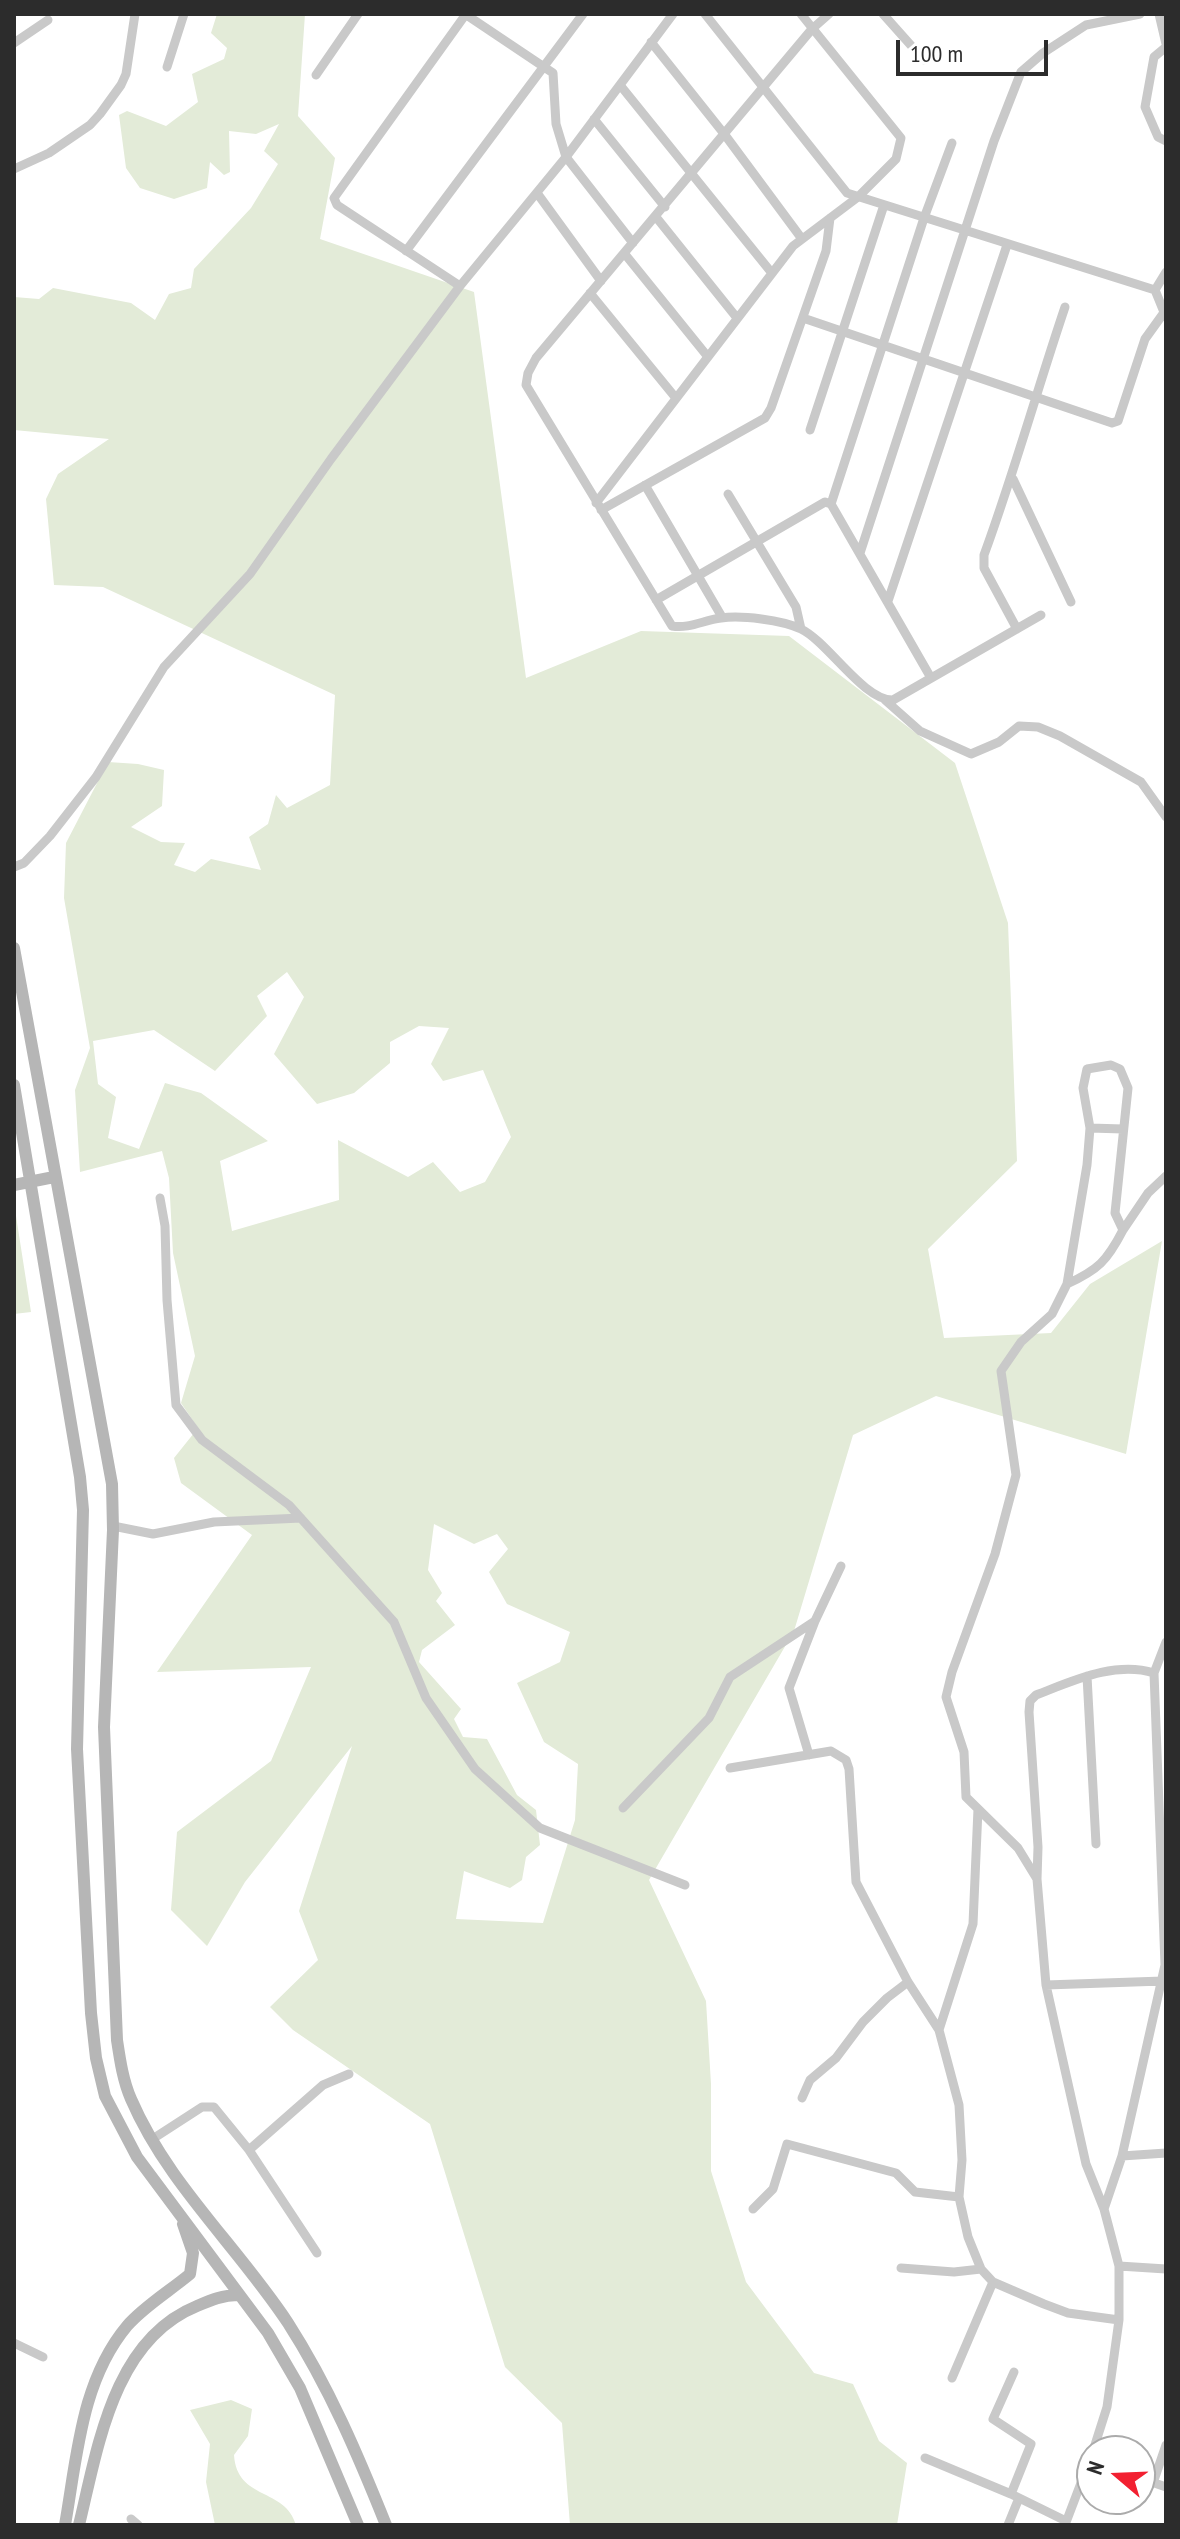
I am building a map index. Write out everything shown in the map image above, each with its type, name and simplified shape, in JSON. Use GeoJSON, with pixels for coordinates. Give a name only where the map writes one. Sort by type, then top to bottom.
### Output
{"type":"FeatureCollection","features":[{"type":"Feature","properties":{"kind":"main road"},"geometry":{"type":"LineString","coordinates":[[14,948],[111,1475],[113,1526],[104,1727],[117,2040],[130,2097],[151,2140],[287,2322],[336,2406],[386,2525]]}},
{"type":"Feature","properties":{"kind":"main road"},"geometry":{"type":"LineString","coordinates":[[40,1089],[15,1091],[83,1510],[76,1721],[96,2058],[105,2096],[137,2157],[268,2333],[300,2388],[358,2525]]}},
{"type":"Feature","properties":{"kind":"main road"},"geometry":{"type":"LineString","coordinates":[[14,1185],[54,1177]]}},
{"type":"Feature","properties":{"kind":"main road"},"geometry":{"type":"LineString","coordinates":[[49,1295],[75,1290]]}},
{"type":"Feature","properties":{"kind":"main road"},"geometry":{"type":"LineString","coordinates":[[178,2212],[191,2195]]}},
{"type":"Feature","properties":{"kind":"main road"},"geometry":{"type":"LineString","coordinates":[[65,2525],[85,2415],[108,2351],[130,2323],[190,2274],[193,2253],[178,2212]]}},
{"type":"Feature","properties":{"kind":"main road"},"geometry":{"type":"LineString","coordinates":[[79,2525],[108,2407],[145,2345],[181,2312],[219,2297],[238,2295]]}},
{"type":"Feature","properties":{"kind":"main road"},"geometry":{"type":"LineString","coordinates":[[268,2333],[282,2339],[287,2337],[290,2333],[287,2322]]}},
{"type":"Feature","properties":{"kind":"street"},"geometry":{"type":"LineString","coordinates":[[14,169],[49,153],[90,125],[100,114],[126,74],[135,14]]}},
{"type":"Feature","properties":{"kind":"street"},"geometry":{"type":"LineString","coordinates":[[167,67],[184,14]]}},
{"type":"Feature","properties":{"kind":"street"},"geometry":{"type":"LineString","coordinates":[[316,75],[358,14]]}},
{"type":"Feature","properties":{"kind":"street"},"geometry":{"type":"LineString","coordinates":[[460,286],[337,205],[334,198],[465,14],[553,73],[556,124],[566,157],[633,243]]}},
{"type":"Feature","properties":{"kind":"street"},"geometry":{"type":"LineString","coordinates":[[406,251],[583,14]]}},
{"type":"Feature","properties":{"kind":"street"},"geometry":{"type":"LineString","coordinates":[[14,867],[24,863],[50,836],[96,777],[164,667],[245,581],[460,286],[566,157],[673,14]]}},
{"type":"Feature","properties":{"kind":"street"},"geometry":{"type":"LineString","coordinates":[[705,14],[847,193],[1155,290]]}},
{"type":"Feature","properties":{"kind":"street"},"geometry":{"type":"LineString","coordinates":[[598,506],[675,397],[793,246],[858,197],[896,159],[901,138],[801,14]]}},
{"type":"Feature","properties":{"kind":"street"},"geometry":{"type":"LineString","coordinates":[[829,14],[812,29],[536,358],[526,385],[672,626],[680,628],[722,617],[757,618],[801,629],[920,731],[971,754],[999,742],[1019,726],[1038,727],[1060,736],[1141,782],[1166,817]]}},
{"type":"Feature","properties":{"kind":"street"},"geometry":{"type":"LineString","coordinates":[[883,14],[924,60]]}},
{"type":"Feature","properties":{"kind":"street"},"geometry":{"type":"LineString","coordinates":[[860,553],[994,141],[1021,72],[1043,53],[1086,25],[1140,14]]}},
{"type":"Feature","properties":{"kind":"street"},"geometry":{"type":"LineString","coordinates":[[1159,14],[1166,46],[1154,57],[1145,107],[1158,137],[1166,141]]}},
{"type":"Feature","properties":{"kind":"street"},"geometry":{"type":"LineString","coordinates":[[14,43],[48,20]]}},
{"type":"Feature","properties":{"kind":"street"},"geometry":{"type":"LineString","coordinates":[[651,42],[802,239]]}},
{"type":"Feature","properties":{"kind":"street"},"geometry":{"type":"LineString","coordinates":[[620,85],[771,272]]}},
{"type":"Feature","properties":{"kind":"street"},"geometry":{"type":"LineString","coordinates":[[594,119],[665,207]]}},
{"type":"Feature","properties":{"kind":"street"},"geometry":{"type":"LineString","coordinates":[[831,504],[924,218],[952,143]]}},
{"type":"Feature","properties":{"kind":"street"},"geometry":{"type":"LineString","coordinates":[[537,193],[601,281]]}},
{"type":"Feature","properties":{"kind":"street"},"geometry":{"type":"LineString","coordinates":[[810,430],[884,205]]}},
{"type":"Feature","properties":{"kind":"street"},"geometry":{"type":"LineString","coordinates":[[656,217],[737,318]]}},
{"type":"Feature","properties":{"kind":"street"},"geometry":{"type":"LineString","coordinates":[[598,506],[645,485],[765,418],[826,251],[830,218]]}},
{"type":"Feature","properties":{"kind":"street"},"geometry":{"type":"LineString","coordinates":[[888,601],[1007,245]]}},
{"type":"Feature","properties":{"kind":"street"},"geometry":{"type":"LineString","coordinates":[[624,253],[708,357]]}},
{"type":"Feature","properties":{"kind":"street"},"geometry":{"type":"LineString","coordinates":[[1155,290],[1166,272]]}},
{"type":"Feature","properties":{"kind":"street"},"geometry":{"type":"LineString","coordinates":[[803,318],[1112,423],[1118,421],[1145,339],[1165,316],[1155,290]]}},
{"type":"Feature","properties":{"kind":"street"},"geometry":{"type":"LineString","coordinates":[[590,293],[675,397]]}},
{"type":"Feature","properties":{"kind":"street"},"geometry":{"type":"LineString","coordinates":[[1017,629],[984,568],[984,555],[1013,478],[1035,397],[1065,307]]}},
{"type":"Feature","properties":{"kind":"street"},"geometry":{"type":"LineString","coordinates":[[1013,478],[1071,602]]}},
{"type":"Feature","properties":{"kind":"street"},"geometry":{"type":"LineString","coordinates":[[645,485],[722,617]]}},
{"type":"Feature","properties":{"kind":"street"},"geometry":{"type":"LineString","coordinates":[[728,494],[796,607],[801,629]]}},
{"type":"Feature","properties":{"kind":"street"},"geometry":{"type":"LineString","coordinates":[[656,600],[825,502],[831,504],[931,678]]}},
{"type":"Feature","properties":{"kind":"street"},"geometry":{"type":"LineString","coordinates":[[885,700],[893,700],[1041,615]]}},
{"type":"Feature","properties":{"kind":"street"},"geometry":{"type":"LineString","coordinates":[[1037,1879],[1018,1848],[966,1797],[964,1752],[946,1697],[952,1672],[995,1554],[1016,1475],[1001,1371],[1021,1342],[1052,1314],[1067,1284],[1086,1178],[1090,1128],[1083,1088],[1085,1073],[1098,1065],[1120,1069],[1128,1088],[1115,1213],[1123,1230]]}},
{"type":"Feature","properties":{"kind":"street"},"geometry":{"type":"LineString","coordinates":[[1090,1128],[1123,1129]]}},
{"type":"Feature","properties":{"kind":"street"},"geometry":{"type":"LineString","coordinates":[[1067,1284],[1093,1272],[1109,1256],[1148,1193],[1166,1176]]}},
{"type":"Feature","properties":{"kind":"street"},"geometry":{"type":"LineString","coordinates":[[160,1198],[165,1226],[167,1300],[176,1405],[202,1440],[289,1505],[394,1622],[426,1698],[475,1769],[540,1828],[685,1885]]}},
{"type":"Feature","properties":{"kind":"street"},"geometry":{"type":"LineString","coordinates":[[113,1526],[153,1534],[214,1522],[301,1518]]}},
{"type":"Feature","properties":{"kind":"street"},"geometry":{"type":"LineString","coordinates":[[809,1755],[789,1688],[841,1566]]}},
{"type":"Feature","properties":{"kind":"street"},"geometry":{"type":"LineString","coordinates":[[623,1808],[709,1718],[730,1677],[815,1621]]}},
{"type":"Feature","properties":{"kind":"street"},"geometry":{"type":"LineString","coordinates":[[1104,2209],[1122,2156],[1166,1965],[1154,1673],[1166,1642]]}},
{"type":"Feature","properties":{"kind":"street"},"geometry":{"type":"LineString","coordinates":[[1099,2435],[1107,2407],[1119,2320],[1119,2266],[1104,2209],[1086,2164],[1062,2045],[1046,1985],[1037,1879],[1030,1701],[1036,1695],[1087,1676],[1140,1669],[1154,1673]]}},
{"type":"Feature","properties":{"kind":"street"},"geometry":{"type":"LineString","coordinates":[[1087,1676],[1096,1844]]}},
{"type":"Feature","properties":{"kind":"street"},"geometry":{"type":"LineString","coordinates":[[730,1768],[831,1751],[846,1760],[856,1882],[908,1982],[939,2030],[959,2105],[962,2160],[959,2197],[968,2237],[981,2269],[993,2282],[1068,2313],[1119,2320]]}},
{"type":"Feature","properties":{"kind":"street"},"geometry":{"type":"LineString","coordinates":[[939,2030],[973,1924],[978,1809]]}},
{"type":"Feature","properties":{"kind":"street"},"geometry":{"type":"LineString","coordinates":[[1046,1985],[1163,1981]]}},
{"type":"Feature","properties":{"kind":"street"},"geometry":{"type":"LineString","coordinates":[[802,2098],[810,2080],[836,2058],[863,2022],[908,1982]]}},
{"type":"Feature","properties":{"kind":"street"},"geometry":{"type":"LineString","coordinates":[[249,2150],[323,2085],[349,2074]]}},
{"type":"Feature","properties":{"kind":"street"},"geometry":{"type":"LineString","coordinates":[[151,2140],[202,2107],[214,2107],[249,2150],[317,2253]]}},
{"type":"Feature","properties":{"kind":"street"},"geometry":{"type":"LineString","coordinates":[[753,2209],[773,2189],[787,2144],[896,2173],[915,2192],[959,2197]]}},
{"type":"Feature","properties":{"kind":"street"},"geometry":{"type":"LineString","coordinates":[[1122,2156],[1166,2153]]}},
{"type":"Feature","properties":{"kind":"street"},"geometry":{"type":"LineString","coordinates":[[1119,2266],[1166,2269]]}},
{"type":"Feature","properties":{"kind":"street"},"geometry":{"type":"LineString","coordinates":[[901,2268],[954,2272],[981,2269]]}},
{"type":"Feature","properties":{"kind":"street"},"geometry":{"type":"LineString","coordinates":[[952,2378],[993,2282]]}},
{"type":"Feature","properties":{"kind":"street"},"geometry":{"type":"LineString","coordinates":[[14,2343],[43,2357]]}},
{"type":"Feature","properties":{"kind":"street"},"geometry":{"type":"LineString","coordinates":[[1008,2525],[1031,2444],[993,2419],[1014,2372]]}},
{"type":"Feature","properties":{"kind":"street"},"geometry":{"type":"LineString","coordinates":[[1156,2474],[1166,2445]]}},
{"type":"Feature","properties":{"kind":"street"},"geometry":{"type":"LineString","coordinates":[[925,2458],[1015,2496],[1065,2523],[1076,2496]]}},
{"type":"Feature","properties":{"kind":"green space"},"geometry":{"type":"Polygon","coordinates":[[[217,14],[305,14],[298,116],[335,158],[320,239],[474,292],[526,678],[641,631],[789,636],[955,763],[1008,923],[1017,1161],[928,1249],[944,1338],[1051,1333],[1090,1284],[1162,1241],[1126,1454],[936,1396],[853,1435],[794,1631],[649,1880],[706,2001],[711,2084],[711,2171],[746,2282],[814,2373],[853,2384],[879,2441],[907,2463],[897,2525],[570,2525],[562,2423],[505,2367],[430,2124],[293,2030],[270,2007],[318,1960],[299,1911],[352,1746],[245,1882],[207,1946],[171,1910],[177,1832],[271,1761],[311,1667],[157,1672],[252,1535],[181,1483],[174,1458],[198,1428],[181,1403],[195,1356],[173,1253],[169,1178],[162,1151],[80,1172],[75,1090],[90,1048],[64,898],[66,843],[108,762],[138,764],[164,770],[162,806],[131,827],[161,842],[185,843],[174,865],[195,872],[211,859],[261,870],[249,837],[268,824],[276,795],[287,808],[330,785],[335,695],[103,587],[54,585],[46,499],[58,474],[109,439],[14,430],[14,297],[39,299],[53,288],[131,303],[155,320],[169,294],[191,288],[194,269],[251,208],[278,164],[264,151],[279,124],[256,134],[229,131],[230,172],[224,175],[210,162],[207,188],[174,199],[140,188],[126,168],[119,115],[127,111],[166,126],[198,102],[192,74],[224,59],[227,48],[211,33],[217,14]],[[287,972],[257,996],[267,1016],[215,1071],[154,1030],[93,1041],[98,1084],[116,1097],[108,1138],[139,1149],[165,1083],[201,1093],[268,1141],[220,1161],[232,1231],[339,1200],[338,1140],[408,1177],[433,1162],[460,1192],[485,1182],[511,1137],[483,1070],[443,1081],[431,1064],[449,1028],[419,1026],[390,1042],[390,1063],[354,1093],[317,1104],[274,1054],[304,997],[287,972]],[[434,1524],[428,1570],[442,1593],[436,1601],[455,1625],[422,1650],[419,1662],[461,1709],[454,1719],[463,1737],[487,1739],[517,1795],[536,1810],[540,1845],[526,1857],[522,1880],[510,1888],[464,1871],[456,1919],[543,1923],[575,1820],[578,1764],[544,1742],[517,1683],[560,1662],[570,1632],[507,1604],[489,1572],[508,1549],[497,1534],[474,1544],[434,1524]]]}},
{"type":"Feature","properties":{"kind":"green space"},"geometry":{"type":"Polygon","coordinates":[[[14,1203],[31,1312],[14,1314],[14,1203]]]}},
{"type":"Feature","properties":{"kind":"green space"},"geometry":{"type":"Polygon","coordinates":[[[231,2400],[252,2409],[248,2436],[234,2455],[237,2470],[252,2487],[282,2504],[296,2525],[215,2525],[206,2482],[210,2444],[190,2410],[231,2400]]]}}]}
